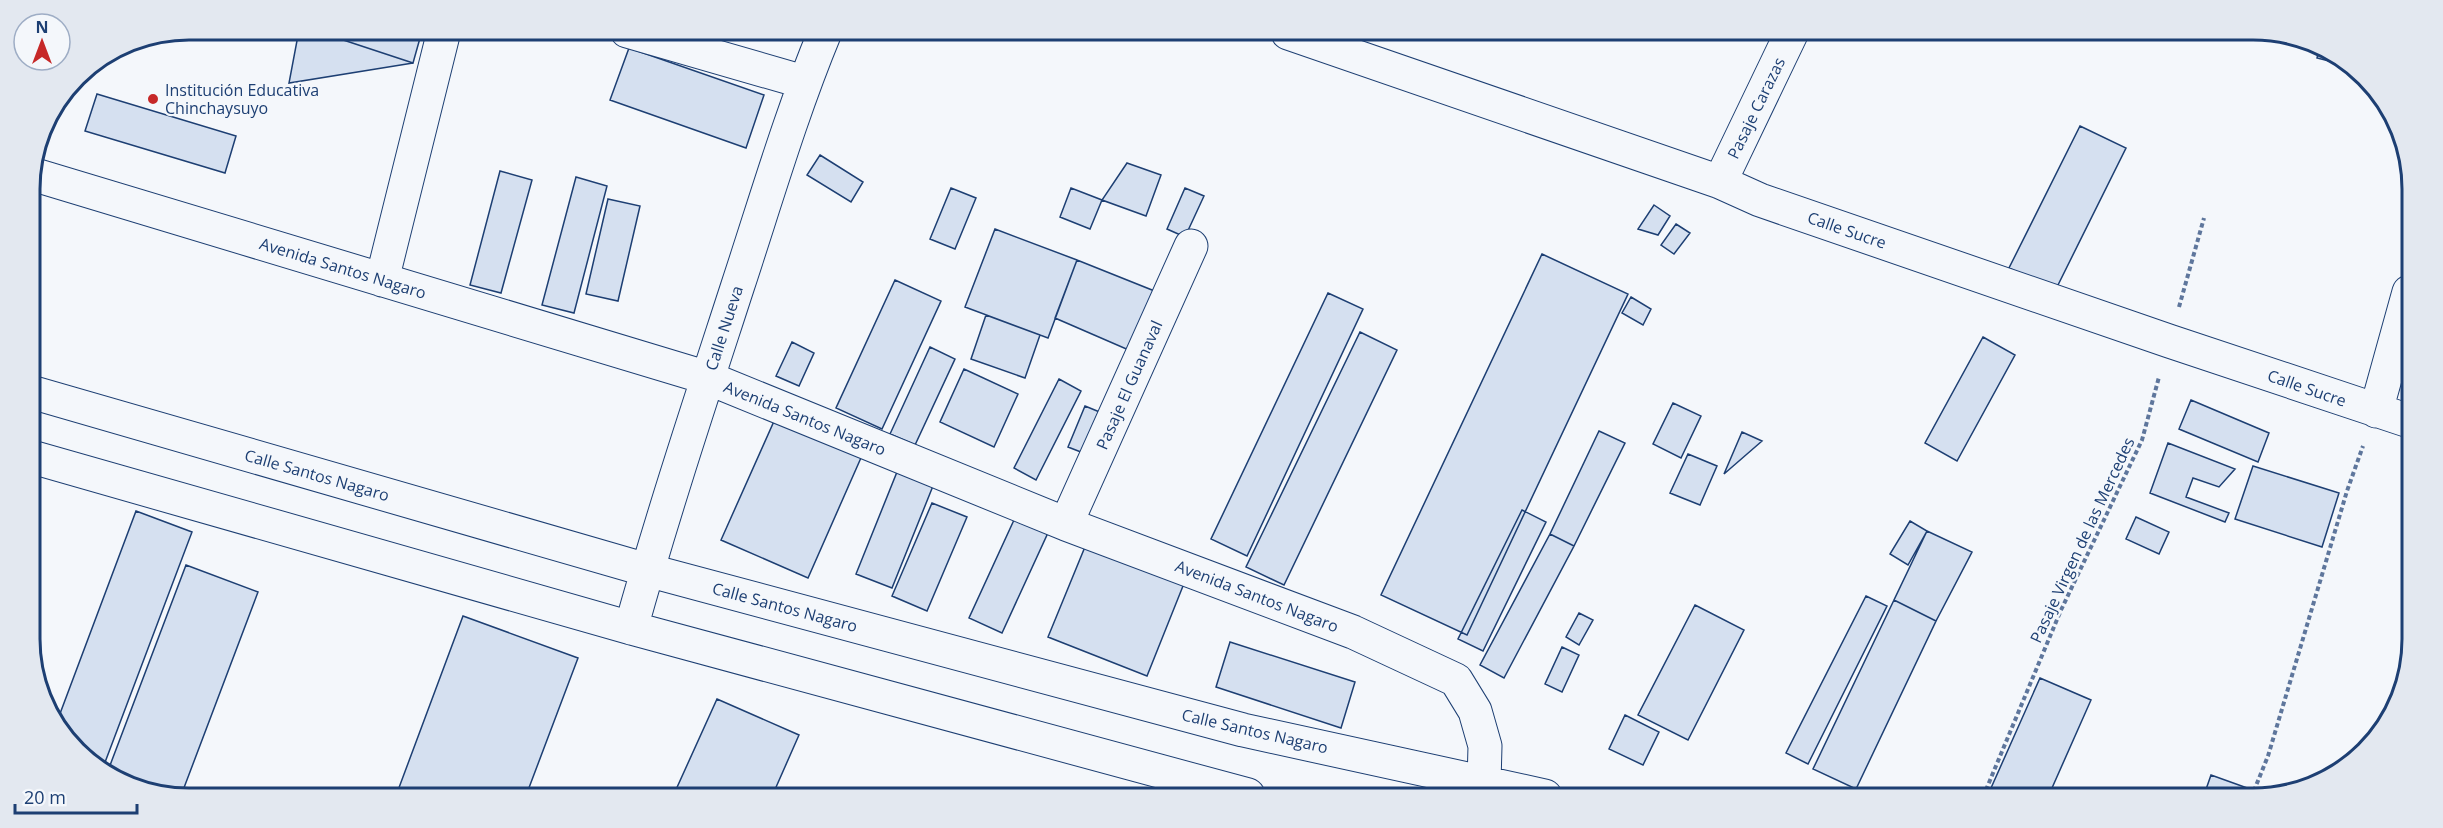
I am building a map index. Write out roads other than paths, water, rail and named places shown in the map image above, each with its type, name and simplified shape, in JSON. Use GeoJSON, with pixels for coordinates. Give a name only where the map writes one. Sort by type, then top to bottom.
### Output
{"type":"FeatureCollection","features":[{"type":"Feature","properties":{"kind":"street","name":"Calle Sucre"},"geometry":{"type":"LineString","coordinates":[[1310,40],[1720,182],[1771,204],[2402,419]]}},
{"type":"Feature","properties":{"kind":"street","name":"Pasaje Carazas"},"geometry":{"type":"LineString","coordinates":[[1720,182],[1788,40]]}},
{"type":"Feature","properties":{"kind":"street"},"geometry":{"type":"LineString","coordinates":[[382,280],[442,41]]}},
{"type":"Feature","properties":{"kind":"street"},"geometry":{"type":"LineString","coordinates":[[661,41],[804,82]]}},
{"type":"Feature","properties":{"kind":"street","name":"Calle Nueva"},"geometry":{"type":"LineString","coordinates":[[631,628],[708,378],[804,82],[821,41]]}},
{"type":"Feature","properties":{"kind":"street","name":"Avenida Santos Nagaro"},"geometry":{"type":"LineString","coordinates":[[41,177],[708,378],[1066,524],[1353,632],[1456,680],[1475,711],[1485,746],[1484,783]]}},
{"type":"Feature","properties":{"kind":"street","name":"Pasaje El Guanaval"},"geometry":{"type":"LineString","coordinates":[[1066,524],[1191,246]]}},
{"type":"Feature","properties":{"kind":"street"},"geometry":{"type":"LineString","coordinates":[[2376,411],[2402,317]]}},
{"type":"Feature","properties":{"kind":"street","name":"Calle Santos Nagaro"},"geometry":{"type":"LineString","coordinates":[[41,394],[647,570],[1243,730],[1504,787]]}},
{"type":"Feature","properties":{"kind":"street"},"geometry":{"type":"LineString","coordinates":[[40,459],[1200,788]]}},
{"type":"Feature","properties":{"kind":"place","name":"Institución Educativa Chinchaysuyo"},"geometry":{"type":"Point","coordinates":[153,99]}}]}
